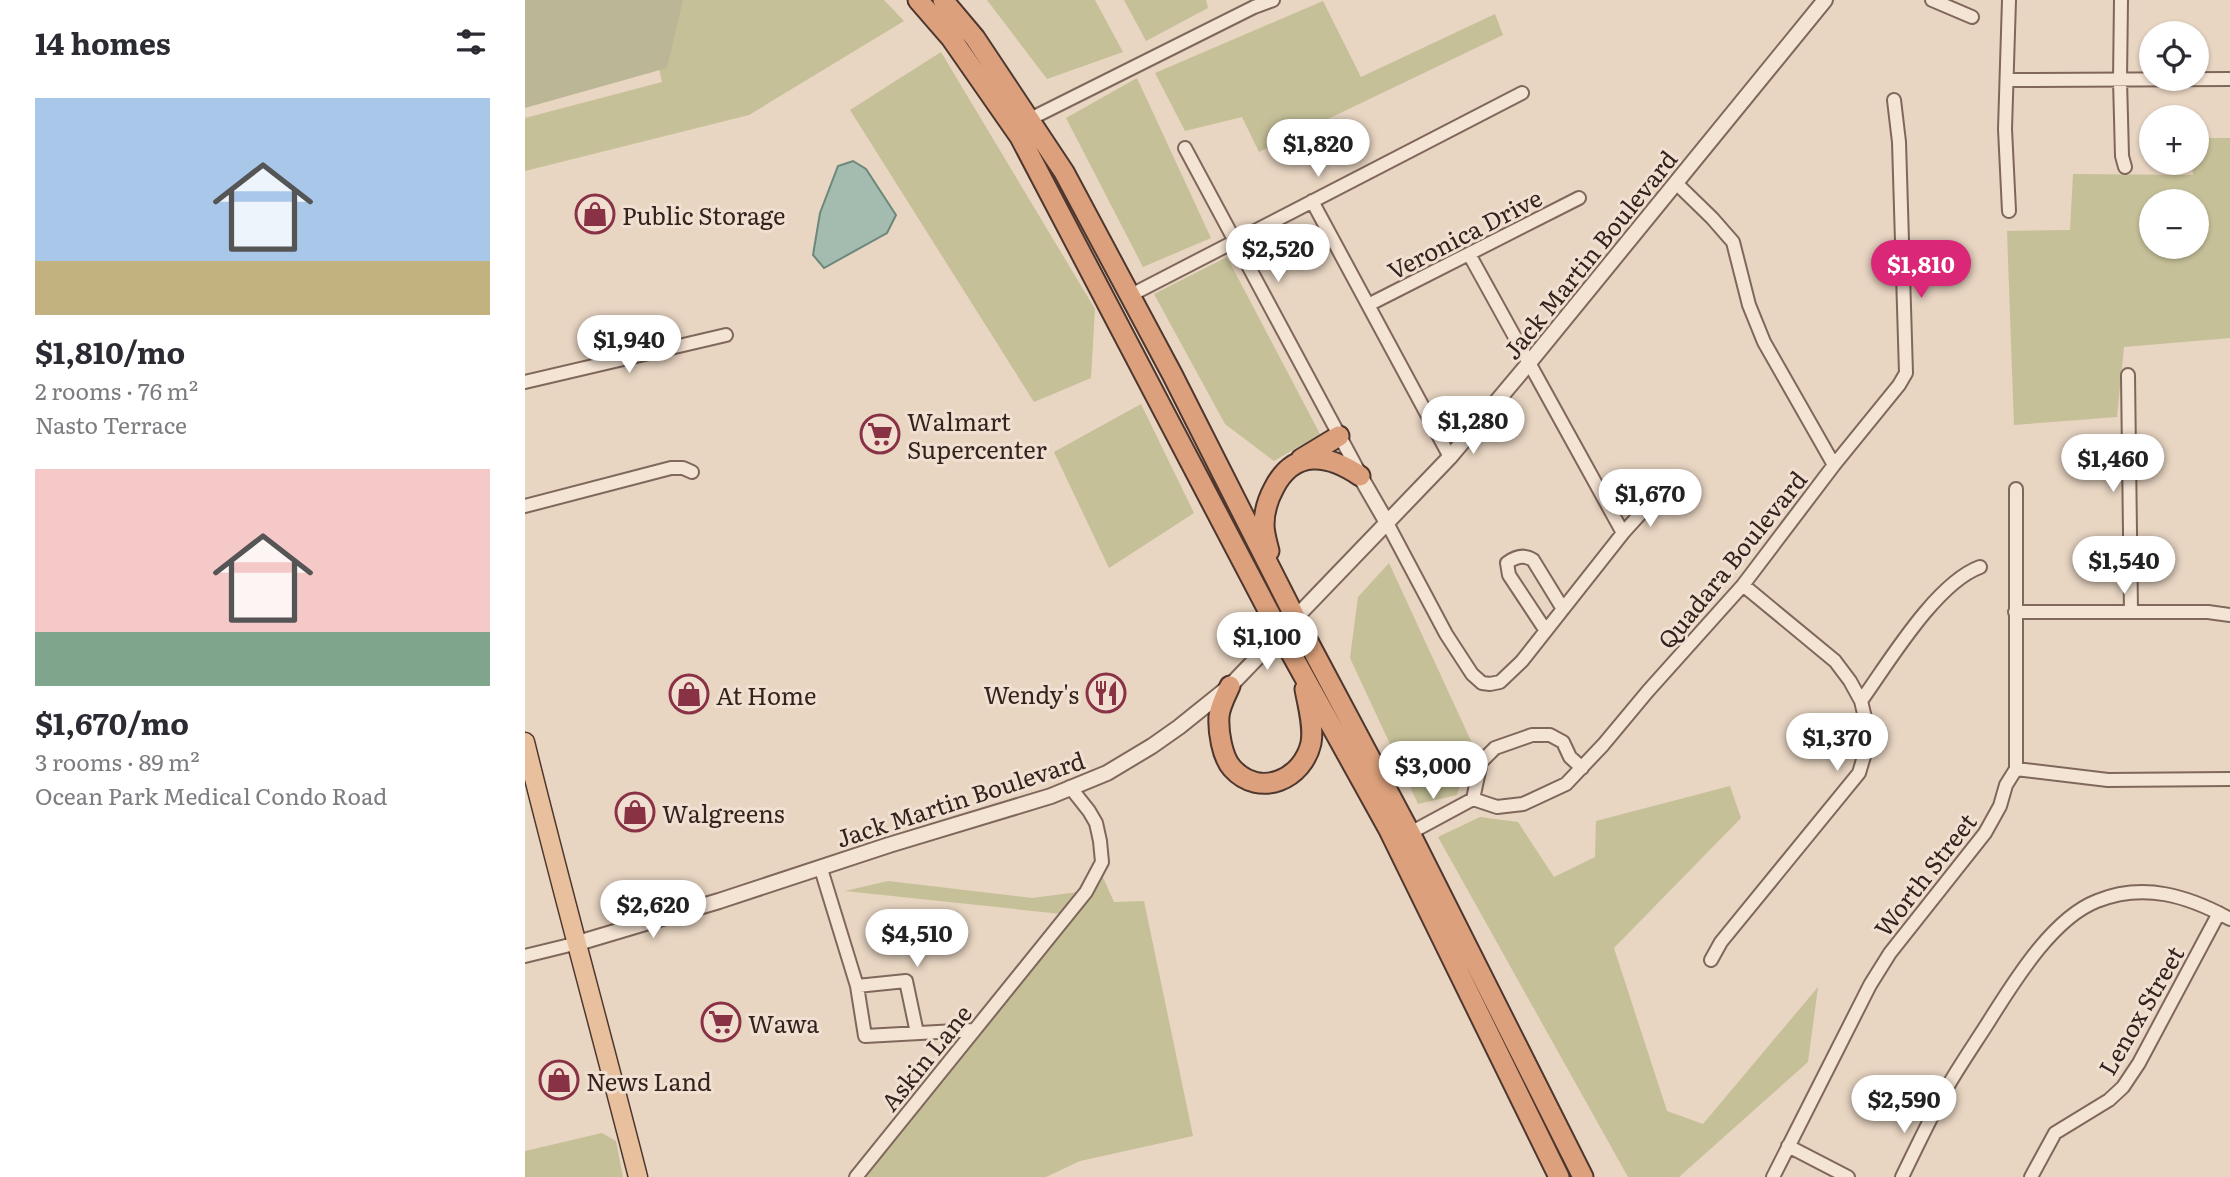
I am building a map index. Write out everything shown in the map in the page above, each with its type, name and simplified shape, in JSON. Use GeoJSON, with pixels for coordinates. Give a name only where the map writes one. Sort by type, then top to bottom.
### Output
{"type":"FeatureCollection","features":[{"type":"Feature","properties":{"kind":"highway"},"geometry":{"type":"LineString","coordinates":[[918,0],[951,38],[1020,137],[1280,635],[1389,830],[1559,1177]]}},
{"type":"Feature","properties":{"kind":"highway"},"geometry":{"type":"LineString","coordinates":[[943,0],[975,38],[1064,173],[1172,374],[1295,617],[1410,833],[1583,1177]]}},
{"type":"Feature","properties":{"kind":"highway"},"geometry":{"type":"LineString","coordinates":[[1273,573],[1264,526],[1269,498],[1279,477],[1294,463],[1339,436]]}},
{"type":"Feature","properties":{"kind":"highway"},"geometry":{"type":"LineString","coordinates":[[1294,463],[1314,459],[1331,462],[1347,467],[1360,476]]}},
{"type":"Feature","properties":{"kind":"highway"},"geometry":{"type":"LineString","coordinates":[[1230,686],[1219,715],[1228,762],[1232,768],[1255,782],[1273,784],[1285,780],[1296,770],[1306,756],[1311,741],[1311,718],[1301,671]]}},
{"type":"Feature","properties":{"kind":"main road"},"geometry":{"type":"LineString","coordinates":[[525,742],[638,1177]]}},
{"type":"Feature","properties":{"kind":"street"},"geometry":{"type":"LineString","coordinates":[[1030,120],[1254,7],[1273,0]]}},
{"type":"Feature","properties":{"kind":"street"},"geometry":{"type":"LineString","coordinates":[[1932,0],[1972,17]]}},
{"type":"Feature","properties":{"kind":"street"},"geometry":{"type":"LineString","coordinates":[[2008,0],[2005,130],[2009,211]]}},
{"type":"Feature","properties":{"kind":"street"},"geometry":{"type":"LineString","coordinates":[[2121,0],[2120,80],[2122,156],[2125,167]]}},
{"type":"Feature","properties":{"kind":"street","name":"Jack Martin Boulevard"},"geometry":{"type":"LineString","coordinates":[[578,943],[679,914],[889,845],[1051,796],[1107,773],[1152,746],[1230,686],[1450,457],[1676,184],[1819,2]]}},
{"type":"Feature","properties":{"kind":"street"},"geometry":{"type":"LineString","coordinates":[[2007,80],[2230,79]]}},
{"type":"Feature","properties":{"kind":"street"},"geometry":{"type":"LineString","coordinates":[[1129,296],[1521,93]]}},
{"type":"Feature","properties":{"kind":"street"},"geometry":{"type":"LineString","coordinates":[[1834,465],[1906,373],[1899,142],[1894,100]]}},
{"type":"Feature","properties":{"kind":"street"},"geometry":{"type":"LineString","coordinates":[[1185,148],[1446,634],[1472,674],[1482,683],[1500,682],[1522,661],[1623,533],[1651,502]]}},
{"type":"Feature","properties":{"kind":"street","name":"Quadara Boulevard"},"geometry":{"type":"LineString","coordinates":[[1473,799],[1497,807],[1523,804],[1566,784],[1743,585],[1834,465],[1764,342],[1749,305],[1733,243],[1712,218],[1676,184]]}},
{"type":"Feature","properties":{"kind":"street","name":"Veronica Drive"},"geometry":{"type":"LineString","coordinates":[[1368,305],[1579,198]]}},
{"type":"Feature","properties":{"kind":"street"},"geometry":{"type":"LineString","coordinates":[[1312,201],[1450,457]]}},
{"type":"Feature","properties":{"kind":"street"},"geometry":{"type":"LineString","coordinates":[[1469,254],[1623,533]]}},
{"type":"Feature","properties":{"kind":"street"},"geometry":{"type":"LineString","coordinates":[[525,382],[726,335]]}},
{"type":"Feature","properties":{"kind":"street"},"geometry":{"type":"LineString","coordinates":[[2128,374],[2131,612]]}},
{"type":"Feature","properties":{"kind":"street"},"geometry":{"type":"LineString","coordinates":[[525,506],[671,468],[683,468],[692,472]]}},
{"type":"Feature","properties":{"kind":"street","name":"Worth Street"},"geometry":{"type":"LineString","coordinates":[[1773,1177],[1877,974],[1890,953],[1985,834],[2015,769],[2016,489]]}},
{"type":"Feature","properties":{"kind":"street"},"geometry":{"type":"LineString","coordinates":[[1546,631],[1509,575],[1507,563],[1522,556],[1533,560],[1563,609]]}},
{"type":"Feature","properties":{"kind":"street"},"geometry":{"type":"LineString","coordinates":[[1861,701],[1931,605],[1953,583],[1980,567]]}},
{"type":"Feature","properties":{"kind":"street"},"geometry":{"type":"LineString","coordinates":[[1711,960],[1721,942],[1859,773],[1865,753],[1867,726],[1861,701],[1850,681],[1835,661],[1743,585]]}},
{"type":"Feature","properties":{"kind":"street"},"geometry":{"type":"LineString","coordinates":[[2015,612],[2208,612],[2230,615]]}},
{"type":"Feature","properties":{"kind":"street"},"geometry":{"type":"LineString","coordinates":[[1410,833],[1473,799],[1481,762],[1495,748],[1532,735],[1550,735],[1563,742],[1570,757],[1582,768]]}},
{"type":"Feature","properties":{"kind":"street"},"geometry":{"type":"LineString","coordinates":[[2015,769],[2108,780],[2230,779]]}},
{"type":"Feature","properties":{"kind":"street","name":"Askin Lane"},"geometry":{"type":"LineString","coordinates":[[856,1177],[1086,892],[1102,862],[1096,823],[1082,800],[1070,787]]}},
{"type":"Feature","properties":{"kind":"street"},"geometry":{"type":"LineString","coordinates":[[821,869],[857,986],[865,1036],[974,1030]]}},
{"type":"Feature","properties":{"kind":"street"},"geometry":{"type":"LineString","coordinates":[[1902,1177],[1946,1089],[2018,976],[2049,937],[2077,912],[2095,901],[2136,893],[2178,895],[2225,916]]}},
{"type":"Feature","properties":{"kind":"street","name":"Lenox Street"},"geometry":{"type":"LineString","coordinates":[[2031,1177],[2055,1133],[2109,1100],[2123,1087],[2225,916]]}},
{"type":"Feature","properties":{"kind":"street"},"geometry":{"type":"LineString","coordinates":[[525,956],[578,943]]}},
{"type":"Feature","properties":{"kind":"street"},"geometry":{"type":"LineString","coordinates":[[857,986],[906,981],[917,1033]]}},
{"type":"Feature","properties":{"kind":"street"},"geometry":{"type":"LineString","coordinates":[[1788,1146],[1848,1177]]}},
{"type":"Feature","properties":{"kind":"shaded area"},"geometry":{"type":"Polygon","coordinates":[[[525,0],[683,0],[667,68],[525,108],[525,0]]]}},
{"type":"Feature","properties":{"kind":"shaded area"},"geometry":{"type":"Polygon","coordinates":[[[654,0],[884,0],[904,21],[749,115],[525,171],[525,118],[662,82],[646,9],[654,0]]]}},
{"type":"Feature","properties":{"kind":"shaded area"},"geometry":{"type":"Polygon","coordinates":[[[987,0],[1095,0],[1123,52],[1047,79],[987,0]]]}},
{"type":"Feature","properties":{"kind":"shaded area"},"geometry":{"type":"Polygon","coordinates":[[[1124,0],[1206,0],[1208,8],[1146,41],[1124,0]]]}},
{"type":"Feature","properties":{"kind":"shaded area"},"geometry":{"type":"Polygon","coordinates":[[[1323,1],[1361,77],[1495,14],[1503,35],[1259,152],[1242,117],[1185,131],[1155,73],[1323,1]]]}},
{"type":"Feature","properties":{"kind":"shaded area"},"geometry":{"type":"Polygon","coordinates":[[[941,52],[1095,309],[1091,378],[1034,402],[850,110],[941,52]]]}},
{"type":"Feature","properties":{"kind":"shaded area"},"geometry":{"type":"Polygon","coordinates":[[[1137,78],[1211,238],[1143,267],[1066,118],[1137,78]]]}},
{"type":"Feature","properties":{"kind":"shaded area"},"geometry":{"type":"Polygon","coordinates":[[[2209,138],[2230,138],[2230,338],[2124,347],[2117,417],[2014,425],[2007,231],[2070,230],[2073,174],[2209,175],[2209,138]]]}},
{"type":"Feature","properties":{"kind":"shaded area"},"geometry":{"type":"Polygon","coordinates":[[[853,161],[866,169],[896,215],[887,233],[824,268],[813,255],[820,213],[838,166],[853,161]]]}},
{"type":"Feature","properties":{"kind":"shaded area"},"geometry":{"type":"Polygon","coordinates":[[[1227,257],[1320,434],[1274,461],[1225,424],[1154,294],[1227,257]]]}},
{"type":"Feature","properties":{"kind":"shaded area"},"geometry":{"type":"Polygon","coordinates":[[[1141,404],[1194,513],[1109,568],[1054,452],[1141,404]]]}},
{"type":"Feature","properties":{"kind":"shaded area"},"geometry":{"type":"Polygon","coordinates":[[[1389,563],[1472,743],[1457,795],[1418,804],[1350,658],[1358,597],[1389,563]]]}},
{"type":"Feature","properties":{"kind":"shaded area"},"geometry":{"type":"Polygon","coordinates":[[[1730,786],[1741,818],[1614,948],[1667,1111],[1703,1124],[1818,987],[1808,1062],[1679,1177],[1628,1177],[1438,837],[1480,817],[1518,822],[1554,877],[1595,857],[1596,821],[1730,786]]]}},
{"type":"Feature","properties":{"kind":"shaded area"},"geometry":{"type":"Polygon","coordinates":[[[1101,873],[1114,902],[1144,901],[1193,1136],[1080,1161],[1046,1177],[856,1177],[1071,915],[845,891],[888,881],[1032,898],[1093,890],[1101,873]]]}},
{"type":"Feature","properties":{"kind":"shaded area"},"geometry":{"type":"Polygon","coordinates":[[[602,1133],[616,1141],[623,1177],[525,1177],[525,1151],[602,1133]]]}},
{"type":"Feature","properties":{"kind":"place","name":"Public Storage"},"geometry":{"type":"Point","coordinates":[595,214]}},
{"type":"Feature","properties":{"kind":"place","name":"Walmart Supercenter"},"geometry":{"type":"Point","coordinates":[880,434]}},
{"type":"Feature","properties":{"kind":"place","name":"Wendy's"},"geometry":{"type":"Point","coordinates":[1106,693]}},
{"type":"Feature","properties":{"kind":"place","name":"At Home"},"geometry":{"type":"Point","coordinates":[689,694]}},
{"type":"Feature","properties":{"kind":"place","name":"Walgreens"},"geometry":{"type":"Point","coordinates":[635,812]}},
{"type":"Feature","properties":{"kind":"place","name":"Wawa"},"geometry":{"type":"Point","coordinates":[721,1022]}},
{"type":"Feature","properties":{"kind":"place","name":"News Land"},"geometry":{"type":"Point","coordinates":[559,1080]}}]}
